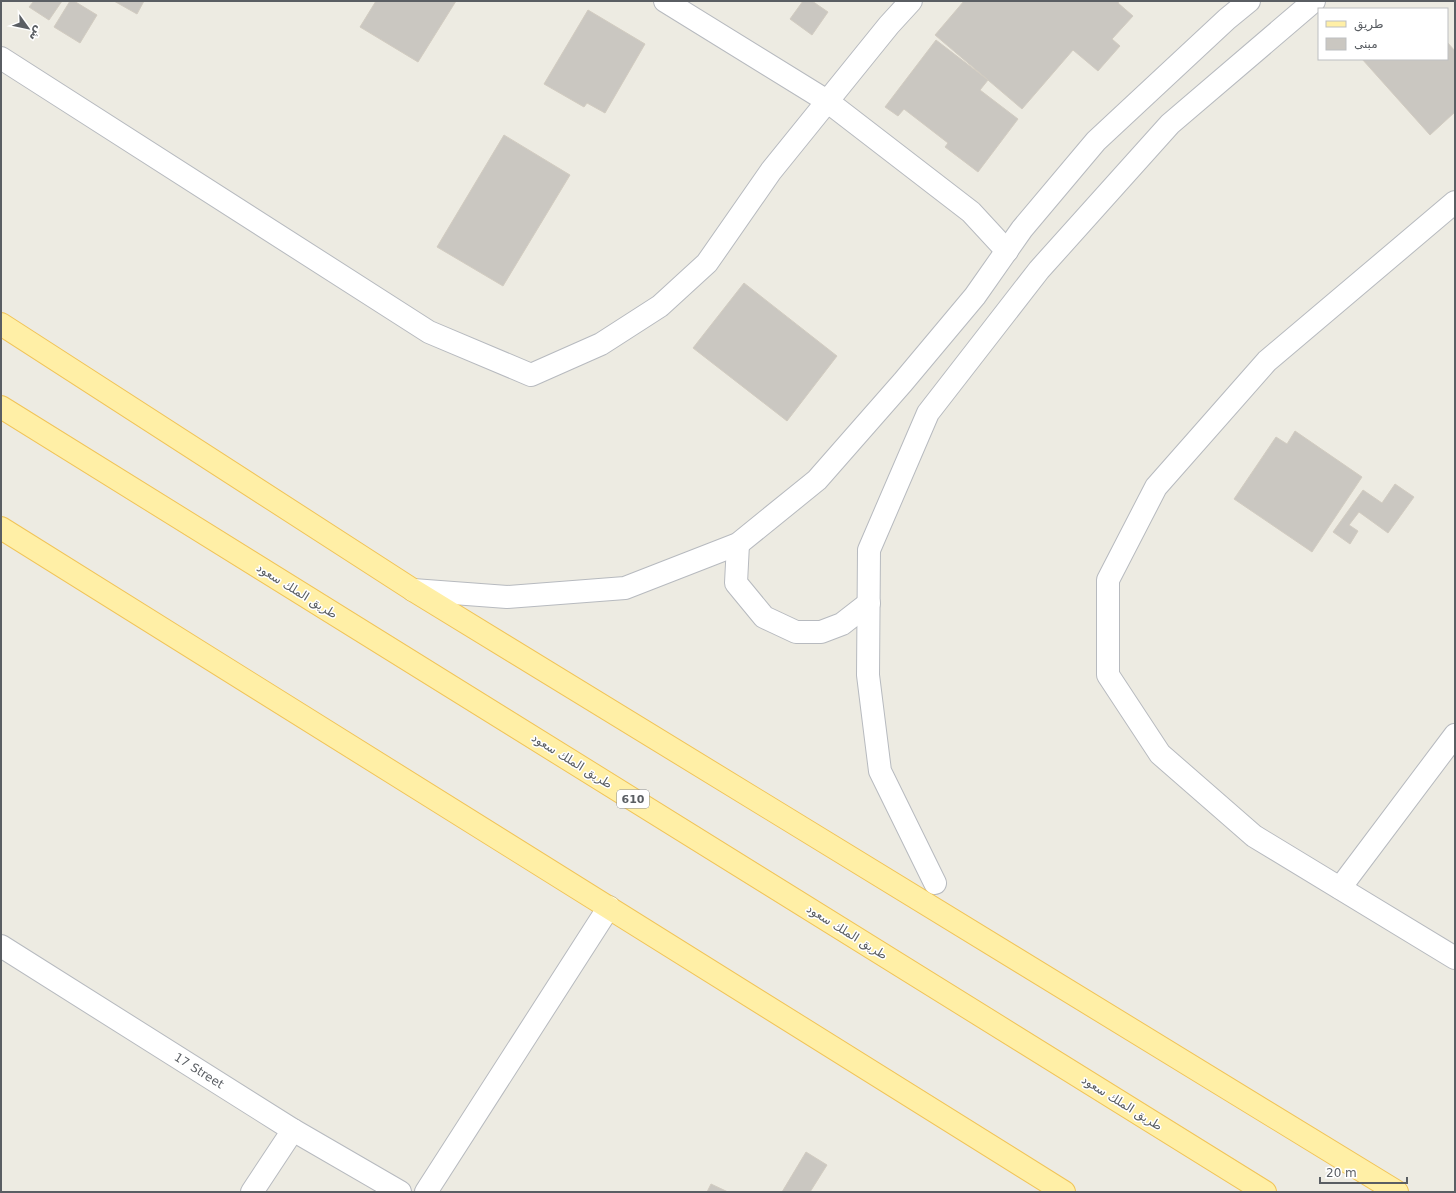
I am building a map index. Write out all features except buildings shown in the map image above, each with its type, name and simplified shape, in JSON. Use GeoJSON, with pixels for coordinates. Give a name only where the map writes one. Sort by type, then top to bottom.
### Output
{"type":"FeatureCollection","features":[{"type":"Feature","properties":{"kind":"main road"},"geometry":{"type":"LineString","coordinates":[[1,324],[413,590],[1397,1192]]}},
{"type":"Feature","properties":{"kind":"main road","name":"طريق الملك سعود"},"geometry":{"type":"LineString","coordinates":[[1,407],[1265,1192]]}},
{"type":"Feature","properties":{"kind":"main road"},"geometry":{"type":"LineString","coordinates":[[1,528],[1064,1192]]}},
{"type":"Feature","properties":{"kind":"street"},"geometry":{"type":"LineString","coordinates":[[665,1],[827,101],[971,212],[1007,250]]}},
{"type":"Feature","properties":{"kind":"street"},"geometry":{"type":"LineString","coordinates":[[1,58],[429,332],[531,375],[608,340],[660,306],[707,263],[771,171],[889,25],[912,1]]}},
{"type":"Feature","properties":{"kind":"street"},"geometry":{"type":"LineString","coordinates":[[413,590],[507,597],[625,588],[738,544],[817,480],[903,382],[975,296],[1022,229],[1096,141],[1227,19],[1249,1]]}},
{"type":"Feature","properties":{"kind":"street"},"geometry":{"type":"LineString","coordinates":[[935,883],[880,771],[868,675],[869,550],[928,413],[1039,270],[1170,124],[1314,1]]}},
{"type":"Feature","properties":{"kind":"street"},"geometry":{"type":"LineString","coordinates":[[1455,202],[1267,361],[1156,487],[1108,580],[1108,675],[1160,754],[1254,836],[1455,958]]}},
{"type":"Feature","properties":{"kind":"street"},"geometry":{"type":"LineString","coordinates":[[738,544],[736,583],[764,617],[796,632],[821,632],[842,624],[869,603]]}},
{"type":"Feature","properties":{"kind":"street"},"geometry":{"type":"LineString","coordinates":[[1340,888],[1455,735]]}},
{"type":"Feature","properties":{"kind":"street"},"geometry":{"type":"LineString","coordinates":[[426,1192],[609,907]]}},
{"type":"Feature","properties":{"kind":"street","name":"17 Street"},"geometry":{"type":"LineString","coordinates":[[1,946],[293,1130],[400,1192]]}},
{"type":"Feature","properties":{"kind":"street"},"geometry":{"type":"LineString","coordinates":[[252,1192],[293,1130]]}}]}
